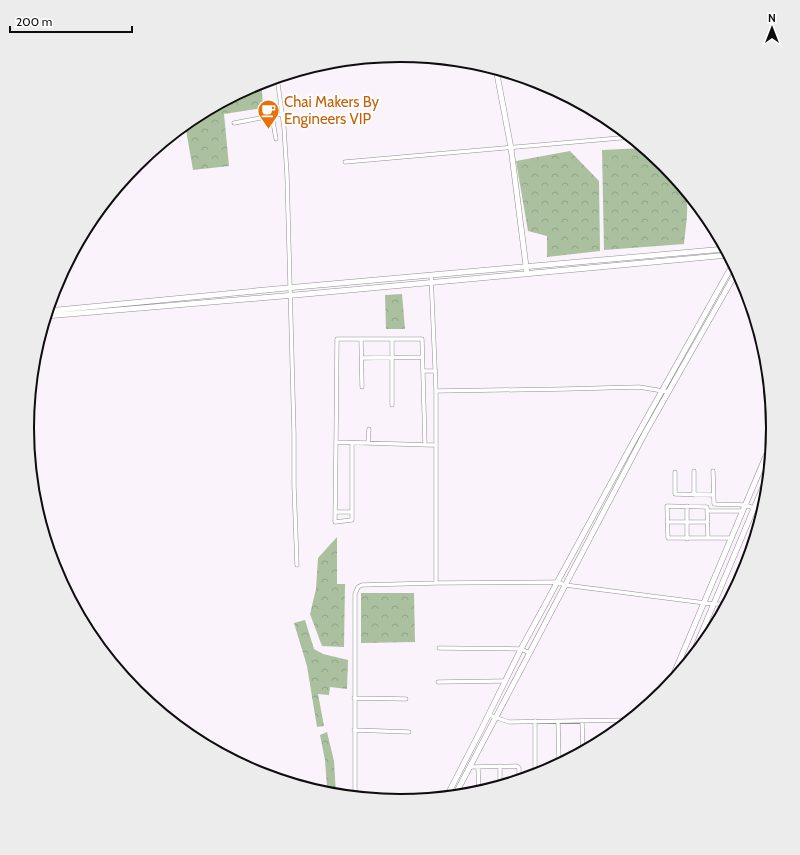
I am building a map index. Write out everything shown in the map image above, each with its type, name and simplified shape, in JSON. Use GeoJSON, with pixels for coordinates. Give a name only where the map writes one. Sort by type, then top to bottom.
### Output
{"type":"FeatureCollection","features":[{"type":"Feature","properties":{"kind":"street"},"geometry":{"type":"LineString","coordinates":[[497,75],[511,148],[527,274]]}},
{"type":"Feature","properties":{"kind":"street"},"geometry":{"type":"LineString","coordinates":[[278,83],[287,174],[297,566]]}},
{"type":"Feature","properties":{"kind":"street"},"geometry":{"type":"LineString","coordinates":[[234,123],[282,114]]}},
{"type":"Feature","properties":{"kind":"street"},"geometry":{"type":"LineString","coordinates":[[272,116],[276,139]]}},
{"type":"Feature","properties":{"kind":"street"},"geometry":{"type":"LineString","coordinates":[[345,162],[624,138]]}},
{"type":"Feature","properties":{"kind":"street"},"geometry":{"type":"LineString","coordinates":[[53,311],[719,250]]}},
{"type":"Feature","properties":{"kind":"street"},"geometry":{"type":"LineString","coordinates":[[51,316],[290,296],[723,256]]}},
{"type":"Feature","properties":{"kind":"street"},"geometry":{"type":"LineString","coordinates":[[450,790],[504,681],[557,582],[730,270]]}},
{"type":"Feature","properties":{"kind":"street"},"geometry":{"type":"LineString","coordinates":[[431,275],[436,371],[436,583]]}},
{"type":"Feature","properties":{"kind":"street"},"geometry":{"type":"LineString","coordinates":[[459,788],[645,433],[733,277]]}},
{"type":"Feature","properties":{"kind":"street"},"geometry":{"type":"LineString","coordinates":[[352,443],[352,520],[335,522],[337,339],[422,339],[424,445]]}},
{"type":"Feature","properties":{"kind":"street"},"geometry":{"type":"LineString","coordinates":[[361,339],[362,386]]}},
{"type":"Feature","properties":{"kind":"street"},"geometry":{"type":"LineString","coordinates":[[392,339],[392,405]]}},
{"type":"Feature","properties":{"kind":"street"},"geometry":{"type":"LineString","coordinates":[[362,358],[422,357]]}},
{"type":"Feature","properties":{"kind":"street"},"geometry":{"type":"LineString","coordinates":[[423,371],[436,371]]}},
{"type":"Feature","properties":{"kind":"street"},"geometry":{"type":"LineString","coordinates":[[436,391],[639,387],[669,392]]}},
{"type":"Feature","properties":{"kind":"street"},"geometry":{"type":"LineString","coordinates":[[368,443],[369,429]]}},
{"type":"Feature","properties":{"kind":"street"},"geometry":{"type":"LineString","coordinates":[[336,442],[436,445]]}},
{"type":"Feature","properties":{"kind":"street"},"geometry":{"type":"LineString","coordinates":[[677,667],[764,461]]}},
{"type":"Feature","properties":{"kind":"street"},"geometry":{"type":"LineString","coordinates":[[694,471],[694,495]]}},
{"type":"Feature","properties":{"kind":"street"},"geometry":{"type":"LineString","coordinates":[[713,471],[715,504],[746,505],[754,508]]}},
{"type":"Feature","properties":{"kind":"street"},"geometry":{"type":"LineString","coordinates":[[675,472],[675,494],[714,495]]}},
{"type":"Feature","properties":{"kind":"street"},"geometry":{"type":"LineString","coordinates":[[700,637],[760,495]]}},
{"type":"Feature","properties":{"kind":"street"},"geometry":{"type":"LineString","coordinates":[[708,538],[707,507],[668,506],[668,538],[687,539],[732,538]]}},
{"type":"Feature","properties":{"kind":"street"},"geometry":{"type":"LineString","coordinates":[[687,506],[687,539]]}},
{"type":"Feature","properties":{"kind":"street"},"geometry":{"type":"LineString","coordinates":[[708,511],[743,511]]}},
{"type":"Feature","properties":{"kind":"street"},"geometry":{"type":"LineString","coordinates":[[335,512],[352,512]]}},
{"type":"Feature","properties":{"kind":"street"},"geometry":{"type":"LineString","coordinates":[[667,522],[708,522]]}},
{"type":"Feature","properties":{"kind":"street"},"geometry":{"type":"LineString","coordinates":[[719,568],[727,571]]}},
{"type":"Feature","properties":{"kind":"street"},"geometry":{"type":"LineString","coordinates":[[355,790],[355,590],[362,585],[557,582],[565,585],[720,604]]}},
{"type":"Feature","properties":{"kind":"street"},"geometry":{"type":"LineString","coordinates":[[439,648],[521,649],[530,653]]}},
{"type":"Feature","properties":{"kind":"street"},"geometry":{"type":"LineString","coordinates":[[438,682],[504,681]]}},
{"type":"Feature","properties":{"kind":"street"},"geometry":{"type":"LineString","coordinates":[[354,698],[406,699]]}},
{"type":"Feature","properties":{"kind":"street"},"geometry":{"type":"LineString","coordinates":[[488,715],[509,722],[620,720]]}},
{"type":"Feature","properties":{"kind":"street"},"geometry":{"type":"LineString","coordinates":[[535,721],[535,768]]}},
{"type":"Feature","properties":{"kind":"street"},"geometry":{"type":"LineString","coordinates":[[558,721],[559,757]]}},
{"type":"Feature","properties":{"kind":"street"},"geometry":{"type":"LineString","coordinates":[[582,721],[582,745]]}},
{"type":"Feature","properties":{"kind":"street"},"geometry":{"type":"LineString","coordinates":[[354,730],[409,732]]}},
{"type":"Feature","properties":{"kind":"street"},"geometry":{"type":"LineString","coordinates":[[478,766],[479,784]]}},
{"type":"Feature","properties":{"kind":"street"},"geometry":{"type":"LineString","coordinates":[[500,766],[500,779]]}},
{"type":"Feature","properties":{"kind":"street"},"geometry":{"type":"LineString","coordinates":[[470,767],[518,766],[519,774]]}},
{"type":"Feature","properties":{"kind":"green space"},"geometry":{"type":"Polygon","coordinates":[[[257,90],[262,90],[263,108],[224,114],[229,166],[193,170],[186,131],[238,99],[257,90]]]}},
{"type":"Feature","properties":{"kind":"green space"},"geometry":{"type":"Polygon","coordinates":[[[637,148],[675,186],[687,201],[687,219],[684,244],[604,250],[602,150],[637,148]]]}},
{"type":"Feature","properties":{"kind":"green space"},"geometry":{"type":"Polygon","coordinates":[[[570,151],[599,181],[600,251],[547,257],[547,236],[528,231],[516,161],[570,151]]]}},
{"type":"Feature","properties":{"kind":"green space"},"geometry":{"type":"Polygon","coordinates":[[[402,294],[405,329],[386,329],[385,295],[402,294]]]}},
{"type":"Feature","properties":{"kind":"green space"},"geometry":{"type":"Polygon","coordinates":[[[337,537],[337,584],[345,584],[344,647],[322,646],[310,614],[316,589],[318,558],[337,537]]]}},
{"type":"Feature","properties":{"kind":"green space"},"geometry":{"type":"Polygon","coordinates":[[[361,593],[414,593],[415,642],[361,643],[361,593]]]}},
{"type":"Feature","properties":{"kind":"green space"},"geometry":{"type":"Polygon","coordinates":[[[305,620],[314,649],[323,654],[348,660],[347,689],[330,687],[329,695],[318,694],[324,726],[317,727],[307,666],[294,623],[305,620]]]}},
{"type":"Feature","properties":{"kind":"green space"},"geometry":{"type":"Polygon","coordinates":[[[327,732],[334,761],[336,787],[327,786],[325,760],[320,735],[327,732]]]}},
{"type":"Feature","properties":{"kind":"place","name":"Chai Makers By Engineers VIP"},"geometry":{"type":"Point","coordinates":[268,130]}}]}
